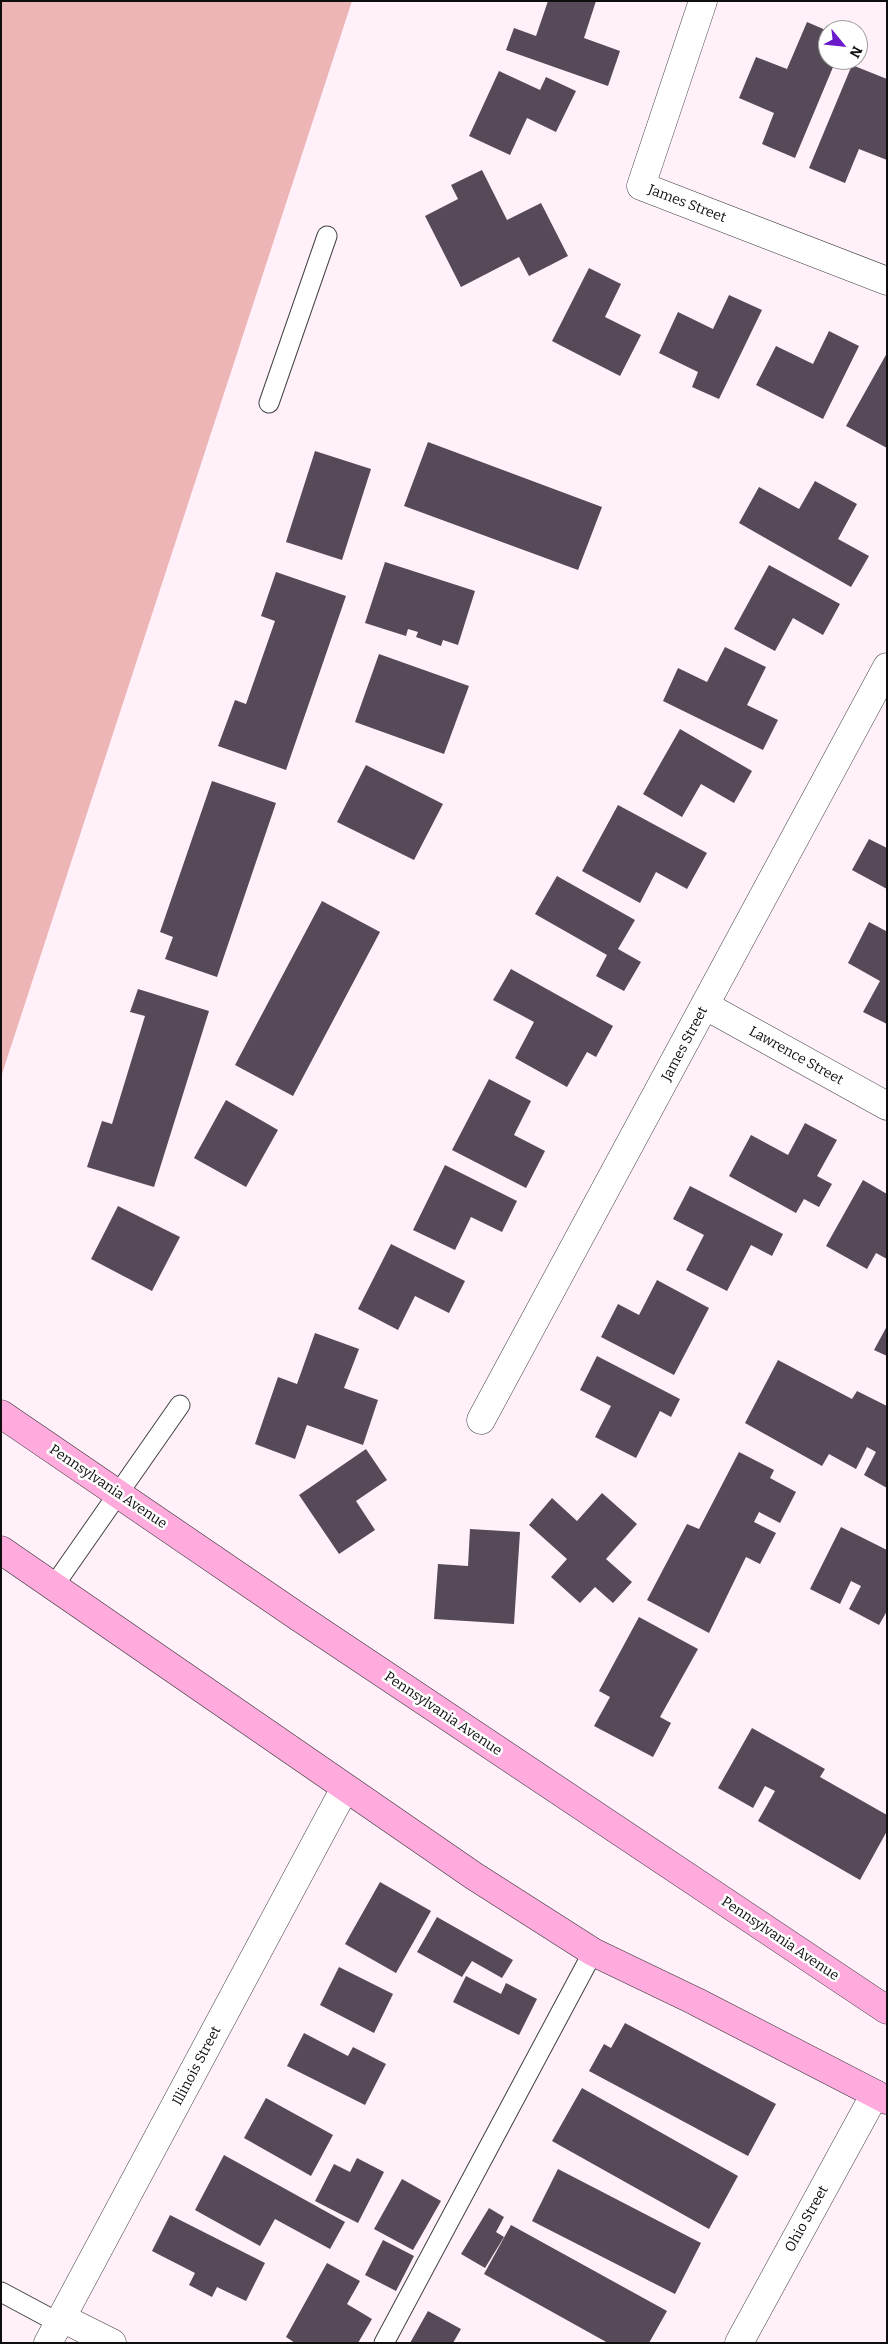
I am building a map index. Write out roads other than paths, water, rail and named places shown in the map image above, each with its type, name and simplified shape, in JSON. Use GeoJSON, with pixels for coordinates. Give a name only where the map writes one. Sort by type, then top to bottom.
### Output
{"type":"FeatureCollection","features":[{"type":"Feature","properties":{"kind":"main road","name":"Pennsylvania Avenue"},"geometry":{"type":"LineString","coordinates":[[1,1414],[887,2010]]}},
{"type":"Feature","properties":{"kind":"main road"},"geometry":{"type":"LineString","coordinates":[[1,1550],[474,1876],[593,1952],[695,2001],[881,2097]]}},
{"type":"Feature","properties":{"kind":"street","name":"James Street"},"geometry":{"type":"LineString","coordinates":[[703,1],[641,186],[887,281]]}},
{"type":"Feature","properties":{"kind":"street","name":"James Street"},"geometry":{"type":"LineString","coordinates":[[481,1420],[706,1006],[887,666]]}},
{"type":"Feature","properties":{"kind":"street","name":"Lawrence Street"},"geometry":{"type":"LineString","coordinates":[[706,1006],[887,1106]]}},
{"type":"Feature","properties":{"kind":"street","name":"Illinois Street"},"geometry":{"type":"LineString","coordinates":[[57,2328],[345,1788]]}},
{"type":"Feature","properties":{"kind":"street","name":"Ohio Street"},"geometry":{"type":"LineString","coordinates":[[739,2343],[881,2097]]}},
{"type":"Feature","properties":{"kind":"street"},"geometry":{"type":"LineString","coordinates":[[57,2328],[112,2343]]}},
{"type":"Feature","properties":{"kind":"lane"},"geometry":{"type":"LineString","coordinates":[[269,403],[327,236]]}},
{"type":"Feature","properties":{"kind":"lane"},"geometry":{"type":"LineString","coordinates":[[53,1586],[180,1405]]}},
{"type":"Feature","properties":{"kind":"lane"},"geometry":{"type":"LineString","coordinates":[[384,2343],[593,1952]]}},
{"type":"Feature","properties":{"kind":"lane"},"geometry":{"type":"LineString","coordinates":[[1,2292],[57,2328]]}}]}
